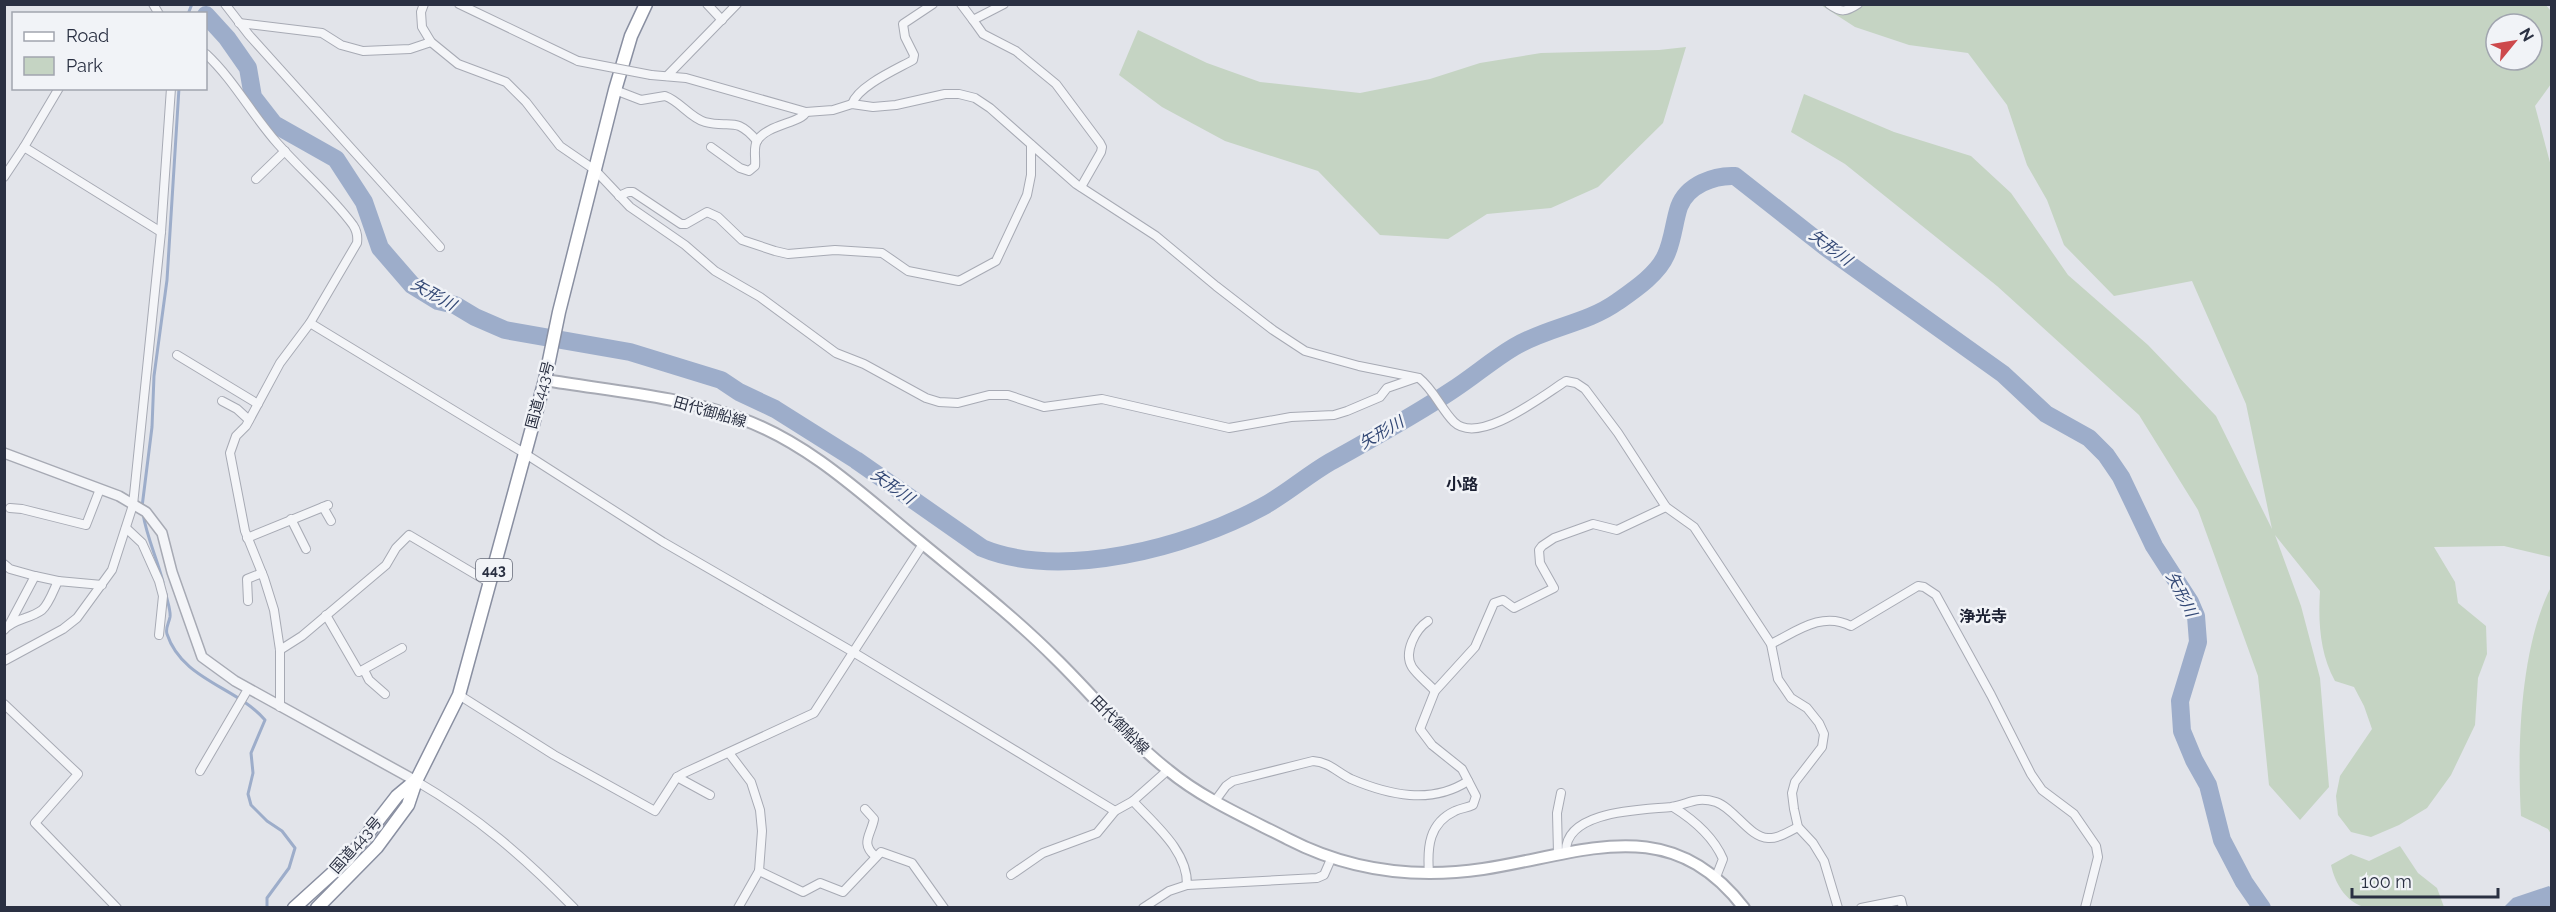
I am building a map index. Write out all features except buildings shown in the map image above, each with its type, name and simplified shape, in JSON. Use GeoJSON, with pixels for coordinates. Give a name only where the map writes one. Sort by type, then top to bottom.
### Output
{"type":"FeatureCollection","features":[{"type":"Feature","properties":{"kind":"highway","name":"国道443号"},"geometry":{"type":"LineString","coordinates":[[317,908],[377,847],[408,805],[416,780],[459,695],[545,380],[615,90],[631,36],[646,4]]}},
{"type":"Feature","properties":{"kind":"highway","name":"国道443号"},"geometry":{"type":"LineString","coordinates":[[294,908],[348,859],[397,796],[416,780]]}},
{"type":"Feature","properties":{"kind":"main road","name":"田代御船線"},"geometry":{"type":"LineString","coordinates":[[545,380],[696,405],[744,419],[797,445],[839,475],[923,544],[1055,657],[1125,733],[1168,771],[1215,801],[1331,859],[1373,869],[1430,873],[1482,869],[1562,852],[1624,844],[1658,848],[1703,868],[1716,878],[1744,908]]}},
{"type":"Feature","properties":{"kind":"street"},"geometry":{"type":"LineString","coordinates":[[225,4],[441,247]]}},
{"type":"Feature","properties":{"kind":"street"},"geometry":{"type":"LineString","coordinates":[[424,4],[421,12],[422,27],[431,42],[458,64],[506,82],[526,102],[560,147],[595,170],[630,207],[685,245],[716,271],[760,297],[836,353],[864,364],[926,398],[939,402],[958,403],[989,395],[1008,395],[1044,407],[1102,399],[1229,428],[1291,417],[1334,415],[1380,397],[1387,388],[1416,378]]}},
{"type":"Feature","properties":{"kind":"street"},"geometry":{"type":"LineString","coordinates":[[459,4],[578,61],[651,75],[686,78],[806,112],[833,110],[852,104],[873,107],[896,105],[945,94],[959,94],[975,98],[990,108],[1030,146],[1081,187],[1155,236],[1240,305],[1305,351],[1419,378],[1425,382],[1452,419],[1464,428],[1482,429],[1491,426],[1566,381],[1576,383],[1585,389],[1618,433],[1666,507],[1694,527],[1771,645],[1778,679],[1791,698],[1807,708],[1820,723],[1824,734],[1822,747],[1795,782],[1792,793],[1798,827],[1813,843],[1824,861],[1838,908]]}},
{"type":"Feature","properties":{"kind":"street"},"geometry":{"type":"LineString","coordinates":[[707,4],[722,20]]}},
{"type":"Feature","properties":{"kind":"street"},"geometry":{"type":"LineString","coordinates":[[667,76],[737,4]]}},
{"type":"Feature","properties":{"kind":"street"},"geometry":{"type":"LineString","coordinates":[[852,104],[857,95],[866,87],[913,60],[914,55],[905,37],[903,24],[933,4]]}},
{"type":"Feature","properties":{"kind":"street"},"geometry":{"type":"LineString","coordinates":[[961,4],[983,34],[1016,51],[1056,84],[1100,143],[1101,152],[1081,187]]}},
{"type":"Feature","properties":{"kind":"street"},"geometry":{"type":"LineString","coordinates":[[973,20],[1004,4]]}},
{"type":"Feature","properties":{"kind":"street"},"geometry":{"type":"LineString","coordinates":[[1829,4],[1840,12],[1847,11],[1858,4]]}},
{"type":"Feature","properties":{"kind":"street"},"geometry":{"type":"LineString","coordinates":[[239,22],[322,33],[341,45],[363,51],[410,48],[431,42]]}},
{"type":"Feature","properties":{"kind":"street"},"geometry":{"type":"LineString","coordinates":[[207,55],[225,73],[285,151],[325,191],[355,227],[358,236],[357,243],[310,323],[280,363],[249,420],[236,436],[230,453],[248,538],[274,610],[280,650],[280,707]]}},
{"type":"Feature","properties":{"kind":"street"},"geometry":{"type":"LineString","coordinates":[[4,177],[58,90]]}},
{"type":"Feature","properties":{"kind":"street"},"geometry":{"type":"LineString","coordinates":[[4,661],[63,629],[77,618],[112,570],[134,505],[161,232],[171,90]]}},
{"type":"Feature","properties":{"kind":"street"},"geometry":{"type":"LineString","coordinates":[[615,90],[641,100],[665,96],[672,98],[698,119],[707,123],[728,123],[739,126],[757,141]]}},
{"type":"Feature","properties":{"kind":"street"},"geometry":{"type":"LineString","coordinates":[[711,147],[740,168],[749,171],[755,166],[757,141],[774,127],[802,118],[806,112]]}},
{"type":"Feature","properties":{"kind":"street"},"geometry":{"type":"LineString","coordinates":[[619,196],[633,192],[681,224],[686,224],[703,213],[712,213],[742,240],[775,251],[788,254],[835,250],[882,253],[909,271],[959,280],[996,261],[1027,195],[1031,175],[1030,146]]}},
{"type":"Feature","properties":{"kind":"street"},"geometry":{"type":"LineString","coordinates":[[24,147],[161,232]]}},
{"type":"Feature","properties":{"kind":"street"},"geometry":{"type":"LineString","coordinates":[[255,179],[285,151]]}},
{"type":"Feature","properties":{"kind":"street"},"geometry":{"type":"LineString","coordinates":[[310,323],[524,453],[663,542],[853,652],[1115,811]]}},
{"type":"Feature","properties":{"kind":"street"},"geometry":{"type":"LineString","coordinates":[[177,355],[258,404]]}},
{"type":"Feature","properties":{"kind":"street"},"geometry":{"type":"LineString","coordinates":[[222,400],[249,420]]}},
{"type":"Feature","properties":{"kind":"street"},"geometry":{"type":"LineString","coordinates":[[4,453],[100,489],[146,513],[162,533],[172,572],[202,657],[248,689],[416,780],[484,824],[535,868],[574,908]]}},
{"type":"Feature","properties":{"kind":"street"},"geometry":{"type":"LineString","coordinates":[[10,508],[86,525],[100,489]]}},
{"type":"Feature","properties":{"kind":"street"},"geometry":{"type":"LineString","coordinates":[[248,538],[326,506],[331,521]]}},
{"type":"Feature","properties":{"kind":"street"},"geometry":{"type":"LineString","coordinates":[[1430,873],[1430,841],[1438,822],[1453,812],[1475,803],[1476,796],[1458,764],[1432,745],[1420,729],[1435,691],[1475,647],[1494,603],[1503,600],[1514,608],[1554,588],[1540,562],[1539,550],[1542,546],[1554,538],[1593,524],[1617,530],[1666,507]]}},
{"type":"Feature","properties":{"kind":"street"},"geometry":{"type":"LineString","coordinates":[[291,519],[306,549]]}},
{"type":"Feature","properties":{"kind":"street"},"geometry":{"type":"LineString","coordinates":[[126,528],[142,543],[159,581],[163,596],[159,635]]}},
{"type":"Feature","properties":{"kind":"street"},"geometry":{"type":"LineString","coordinates":[[280,650],[302,636],[386,565],[396,548],[409,535],[490,584]]}},
{"type":"Feature","properties":{"kind":"street"},"geometry":{"type":"LineString","coordinates":[[459,695],[554,755],[655,811],[677,777],[771,731],[814,713],[923,544]]}},
{"type":"Feature","properties":{"kind":"street"},"geometry":{"type":"LineString","coordinates":[[4,564],[10,569],[35,576],[102,585]]}},
{"type":"Feature","properties":{"kind":"street"},"geometry":{"type":"LineString","coordinates":[[248,601],[247,579],[262,573]]}},
{"type":"Feature","properties":{"kind":"street"},"geometry":{"type":"LineString","coordinates":[[7,628],[35,576]]}},
{"type":"Feature","properties":{"kind":"street"},"geometry":{"type":"LineString","coordinates":[[7,628],[44,609],[58,580]]}},
{"type":"Feature","properties":{"kind":"street"},"geometry":{"type":"LineString","coordinates":[[1771,645],[1819,620],[1839,619],[1851,626],[1918,586],[1924,587],[1936,596],[1991,695],[2031,774],[2042,790],[2074,814],[2096,846],[2098,857],[2085,908]]}},
{"type":"Feature","properties":{"kind":"street"},"geometry":{"type":"LineString","coordinates":[[326,615],[359,672],[402,648]]}},
{"type":"Feature","properties":{"kind":"street"},"geometry":{"type":"LineString","coordinates":[[1428,621],[1416,631],[1410,659],[1411,665],[1435,691]]}},
{"type":"Feature","properties":{"kind":"street"},"geometry":{"type":"LineString","coordinates":[[364,670],[369,680],[385,694]]}},
{"type":"Feature","properties":{"kind":"street"},"geometry":{"type":"LineString","coordinates":[[200,771],[248,689]]}},
{"type":"Feature","properties":{"kind":"street"},"geometry":{"type":"LineString","coordinates":[[4,704],[78,774],[35,823],[117,908]]}},
{"type":"Feature","properties":{"kind":"street"},"geometry":{"type":"LineString","coordinates":[[729,753],[738,767],[748,775],[760,810],[762,848],[759,871],[738,908]]}},
{"type":"Feature","properties":{"kind":"street"},"geometry":{"type":"LineString","coordinates":[[1215,801],[1226,786],[1233,781],[1313,761],[1323,762],[1350,778],[1402,795],[1442,793],[1455,789],[1468,781]]}},
{"type":"Feature","properties":{"kind":"street"},"geometry":{"type":"LineString","coordinates":[[1011,874],[1043,853],[1097,833],[1115,811],[1133,801],[1168,771]]}},
{"type":"Feature","properties":{"kind":"street"},"geometry":{"type":"LineString","coordinates":[[677,777],[710,795]]}},
{"type":"Feature","properties":{"kind":"street"},"geometry":{"type":"LineString","coordinates":[[1562,794],[1557,813],[1562,852]]}},
{"type":"Feature","properties":{"kind":"street"},"geometry":{"type":"LineString","coordinates":[[1562,852],[1574,832],[1609,813],[1630,809],[1673,807],[1697,799],[1715,801],[1725,805],[1760,836],[1768,838],[1798,827]]}},
{"type":"Feature","properties":{"kind":"street"},"geometry":{"type":"LineString","coordinates":[[1133,801],[1177,852],[1187,870],[1187,885]]}},
{"type":"Feature","properties":{"kind":"street"},"geometry":{"type":"LineString","coordinates":[[1673,807],[1701,827],[1718,848],[1723,859],[1716,878]]}},
{"type":"Feature","properties":{"kind":"street"},"geometry":{"type":"LineString","coordinates":[[865,809],[874,819],[866,844],[875,856]]}},
{"type":"Feature","properties":{"kind":"street"},"geometry":{"type":"LineString","coordinates":[[759,871],[803,892],[820,883],[843,892],[881,852],[912,863],[944,908]]}},
{"type":"Feature","properties":{"kind":"street"},"geometry":{"type":"LineString","coordinates":[[1143,908],[1169,891],[1187,885],[1317,878],[1324,875],[1331,859]]}},
{"type":"Feature","properties":{"kind":"street"},"geometry":{"type":"LineString","coordinates":[[1861,908],[1901,900],[1903,908]]}},
{"type":"Feature","properties":{"kind":"green space"},"geometry":{"type":"Polygon","coordinates":[[[2545,4],[2551,11],[2551,84],[2535,106],[2552,170],[2551,557],[2504,546],[2434,547],[2455,582],[2458,603],[2486,626],[2487,654],[2478,678],[2475,725],[2451,775],[2427,808],[2399,825],[2371,837],[2351,832],[2338,815],[2336,796],[2340,776],[2372,729],[2354,687],[2335,681],[2330,671],[2321,638],[2320,591],[2275,535],[2301,606],[2320,678],[2329,787],[2300,820],[2269,785],[2258,676],[2198,510],[2139,415],[1997,286],[1845,164],[1791,132],[1804,94],[1894,132],[1971,156],[2011,193],[2068,275],[2148,345],[2216,416],[2272,529],[2246,404],[2192,281],[2114,296],[2064,245],[2047,200],[2027,165],[2007,105],[1968,53],[1909,45],[1855,27],[1821,5],[2545,4]]]}},
{"type":"Feature","properties":{"kind":"green space"},"geometry":{"type":"Polygon","coordinates":[[[1138,30],[1207,63],[1260,82],[1360,93],[1430,79],[1480,63],[1541,53],[1659,50],[1686,47],[1663,123],[1598,187],[1551,208],[1487,214],[1448,239],[1380,235],[1318,171],[1225,141],[1162,107],[1119,75],[1138,30]]]}},
{"type":"Feature","properties":{"kind":"green space"},"geometry":{"type":"Polygon","coordinates":[[[2551,587],[2552,834],[2548,829],[2521,816],[2520,789],[2521,730],[2527,668],[2541,612],[2551,587]]]}},
{"type":"Feature","properties":{"kind":"green space"},"geometry":{"type":"Polygon","coordinates":[[[2400,846],[2418,873],[2437,888],[2444,907],[2370,908],[2357,904],[2346,896],[2335,878],[2331,865],[2351,854],[2369,861],[2400,846]]]}},
{"type":"Feature","properties":{"kind":"water"},"geometry":{"type":"Polygon","coordinates":[[[2549,886],[2551,888],[2551,907],[2504,907],[2513,898],[2549,886]]]}},
{"type":"Feature","properties":{"kind":"waterway"},"geometry":{"type":"LineString","coordinates":[[189,12],[192,4]]}},
{"type":"Feature","properties":{"kind":"waterway","name":"矢形川"},"geometry":{"type":"LineString","coordinates":[[207,16],[227,38],[248,68],[253,97],[274,124],[336,159],[364,202],[380,248],[412,285],[438,301],[455,305],[505,330],[630,352],[721,380],[739,392],[775,409],[856,460],[982,548],[1014,557],[1049,561],[1086,560],[1124,555],[1162,546],[1232,522],[1262,507],[1330,462],[1436,401],[1514,347],[1592,316],[1617,302],[1645,281],[1662,262],[1670,243],[1679,207],[1688,193],[1710,180],[1735,176],[1828,249],[2003,374],[2046,414],[2089,438],[2106,455],[2121,477],[2154,546],[2190,602],[2196,616],[2198,642],[2180,701],[2182,731],[2208,785],[2222,840],[2244,882],[2262,908]]}},
{"type":"Feature","properties":{"kind":"waterway"},"geometry":{"type":"LineString","coordinates":[[142,507],[152,427],[154,376],[167,280],[179,90]]}},
{"type":"Feature","properties":{"kind":"waterway"},"geometry":{"type":"LineString","coordinates":[[143,514],[163,582]]}},
{"type":"Feature","properties":{"kind":"waterway"},"geometry":{"type":"LineString","coordinates":[[166,594],[170,614],[167,632],[174,650],[197,673],[240,699],[265,720],[251,753],[253,773],[248,794],[251,805],[267,821],[282,831],[295,848],[289,868],[267,898],[267,908]]}},
{"type":"Feature","properties":{"kind":"district","name":"小路"},"geometry":{"type":"Point","coordinates":[1462,484]}},
{"type":"Feature","properties":{"kind":"district","name":"浄光寺"},"geometry":{"type":"Point","coordinates":[1983,616]}}]}
